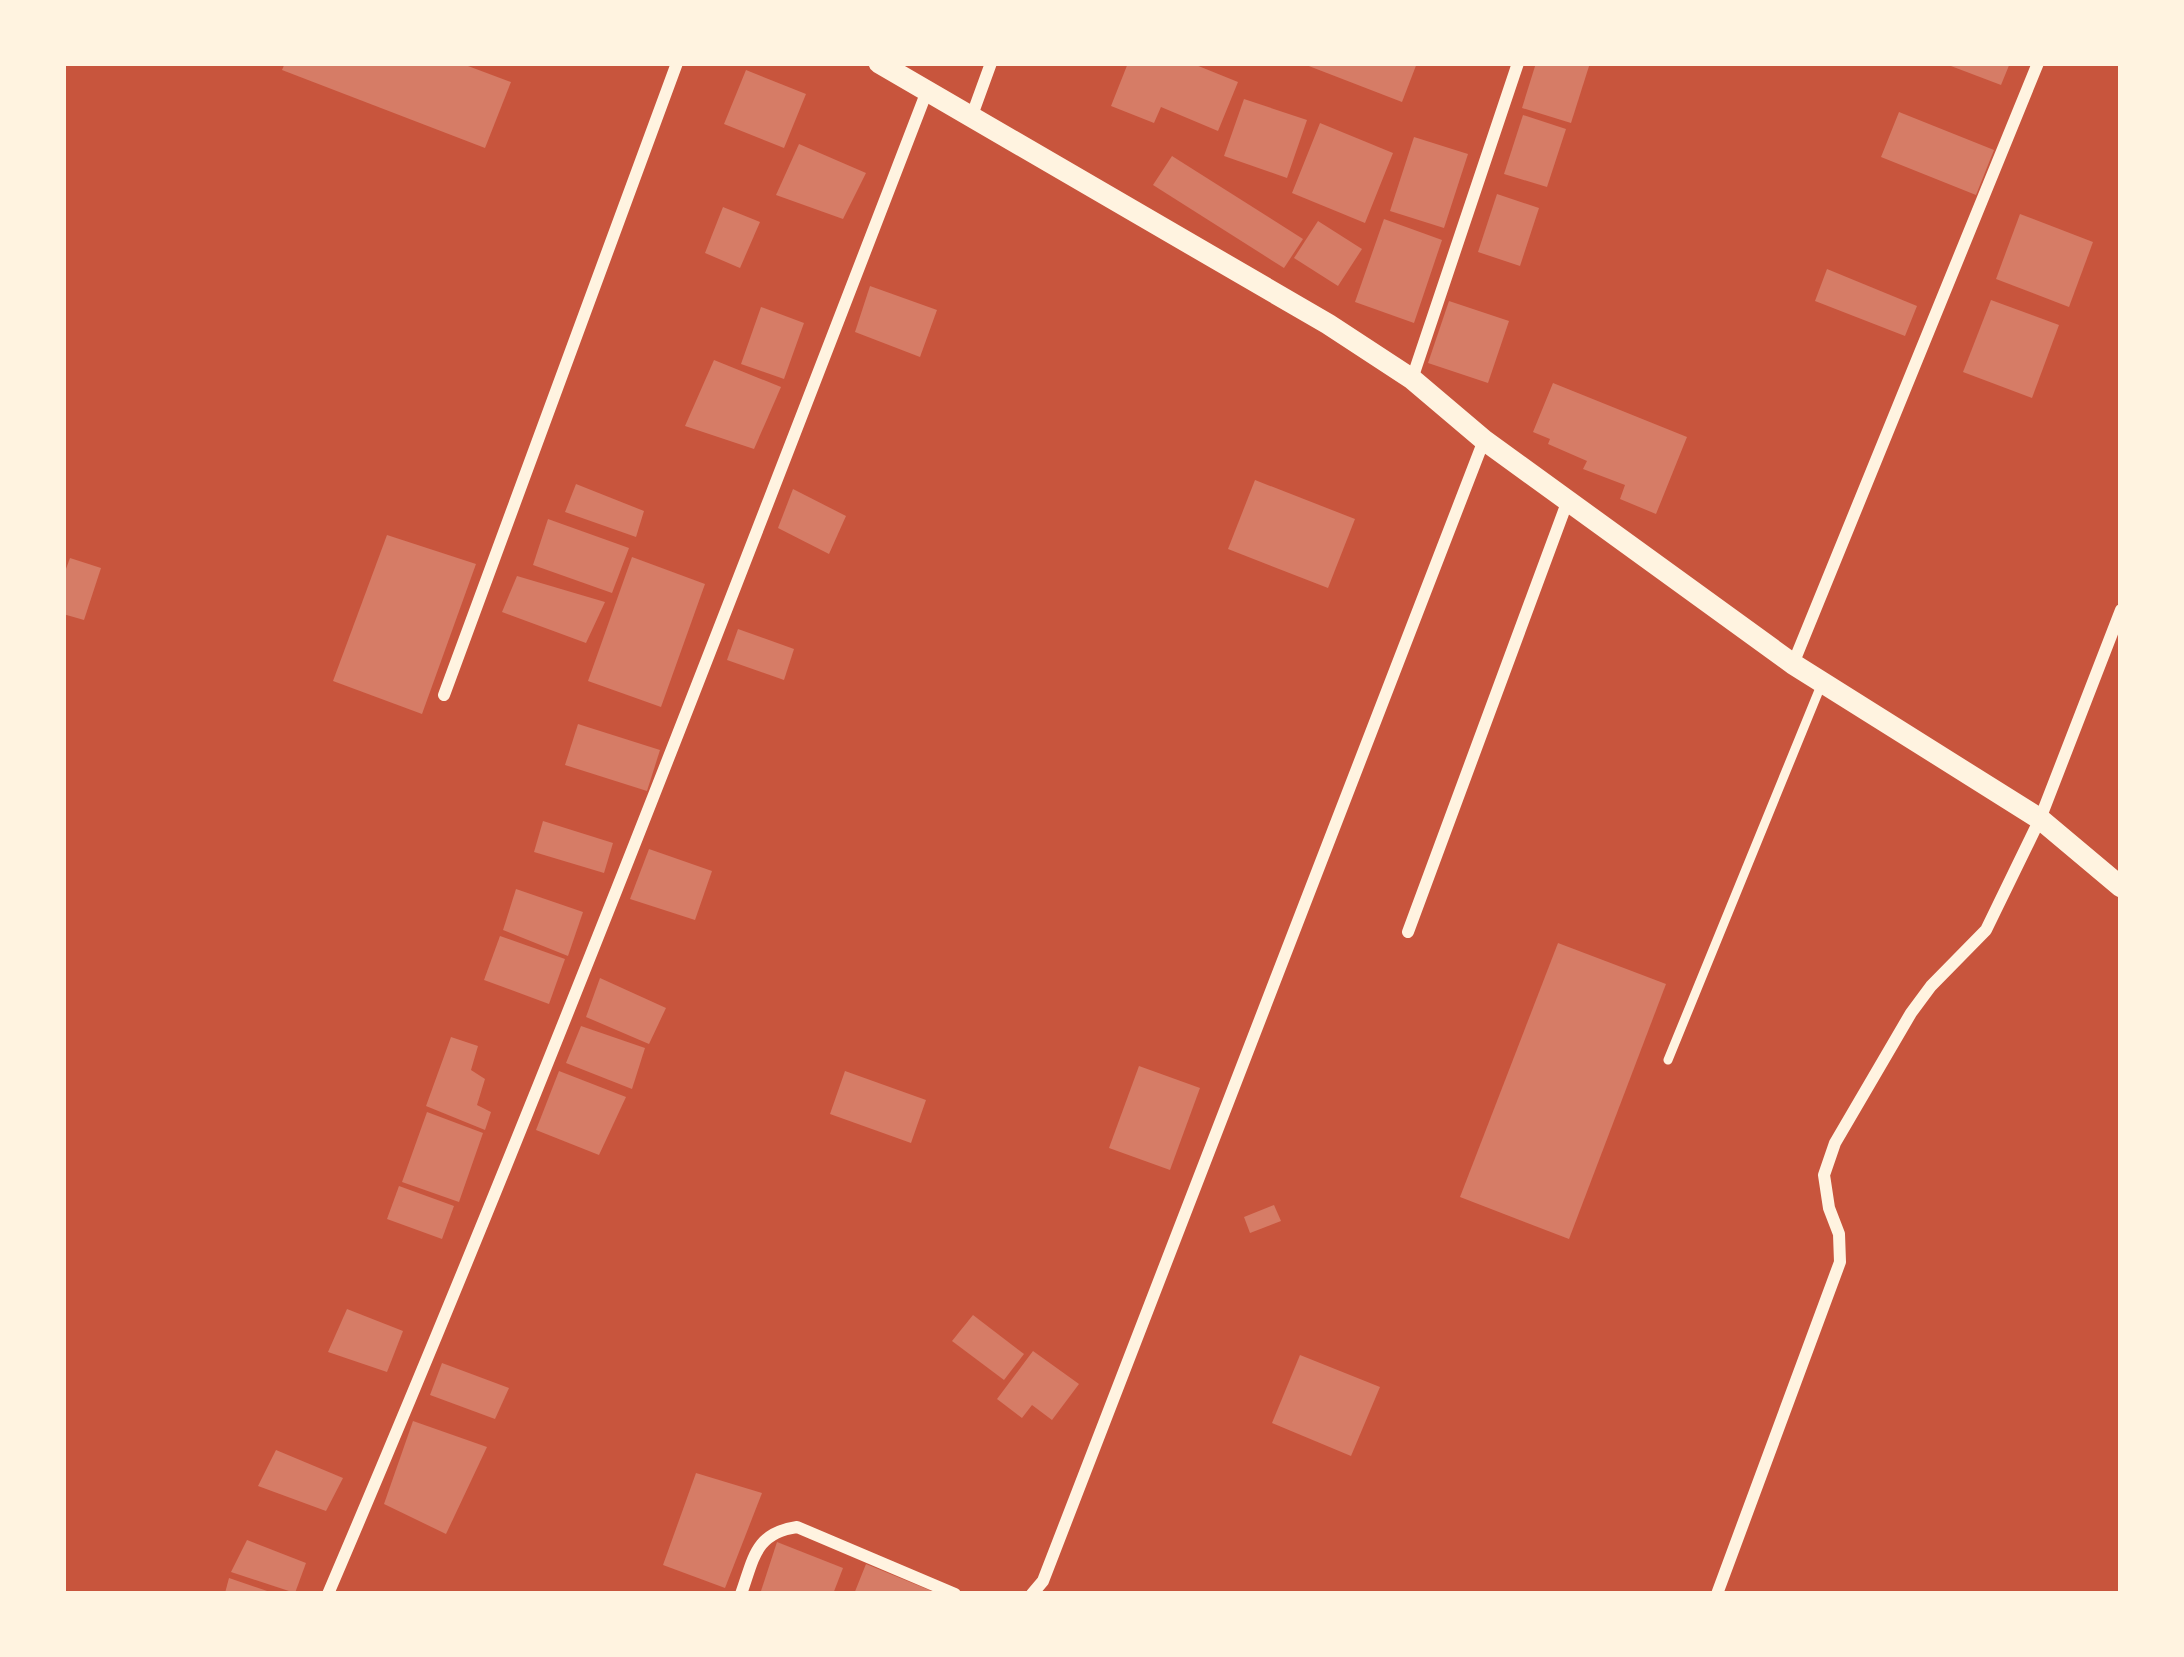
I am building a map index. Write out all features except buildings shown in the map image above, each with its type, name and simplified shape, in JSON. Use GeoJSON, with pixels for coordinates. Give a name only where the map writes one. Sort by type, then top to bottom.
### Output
{"type":"FeatureCollection","features":[{"type":"Feature","properties":{"kind":"street"},"geometry":{"type":"LineString","coordinates":[[445,694],[677,63]]}},
{"type":"Feature","properties":{"kind":"street"},"geometry":{"type":"LineString","coordinates":[[879,63],[1328,324],[1412,379],[1484,440],[1793,664],[2040,819],[2121,887]]}},
{"type":"Feature","properties":{"kind":"street"},"geometry":{"type":"LineString","coordinates":[[971,118],[991,63]]}},
{"type":"Feature","properties":{"kind":"street"},"geometry":{"type":"LineString","coordinates":[[1412,379],[1518,63]]}},
{"type":"Feature","properties":{"kind":"street"},"geometry":{"type":"LineString","coordinates":[[1793,664],[2038,63]]}},
{"type":"Feature","properties":{"kind":"street"},"geometry":{"type":"LineString","coordinates":[[328,1594],[456,1294],[626,872],[927,91]]}},
{"type":"Feature","properties":{"kind":"street"},"geometry":{"type":"LineString","coordinates":[[1031,1594],[1042,1581],[1484,440]]}},
{"type":"Feature","properties":{"kind":"street"},"geometry":{"type":"LineString","coordinates":[[1408,932],[1569,498]]}},
{"type":"Feature","properties":{"kind":"street"},"geometry":{"type":"LineString","coordinates":[[1717,1594],[1840,1262],[1839,1234],[1824,1175],[1835,1143],[1911,1012],[1987,930],[2040,819],[2121,610]]}},
{"type":"Feature","properties":{"kind":"street"},"geometry":{"type":"LineString","coordinates":[[741,1594],[759,1545],[775,1530],[797,1527],[955,1594]]}},
{"type":"Feature","properties":{"kind":"lane"},"geometry":{"type":"LineString","coordinates":[[1668,1060],[1822,683]]}}]}
